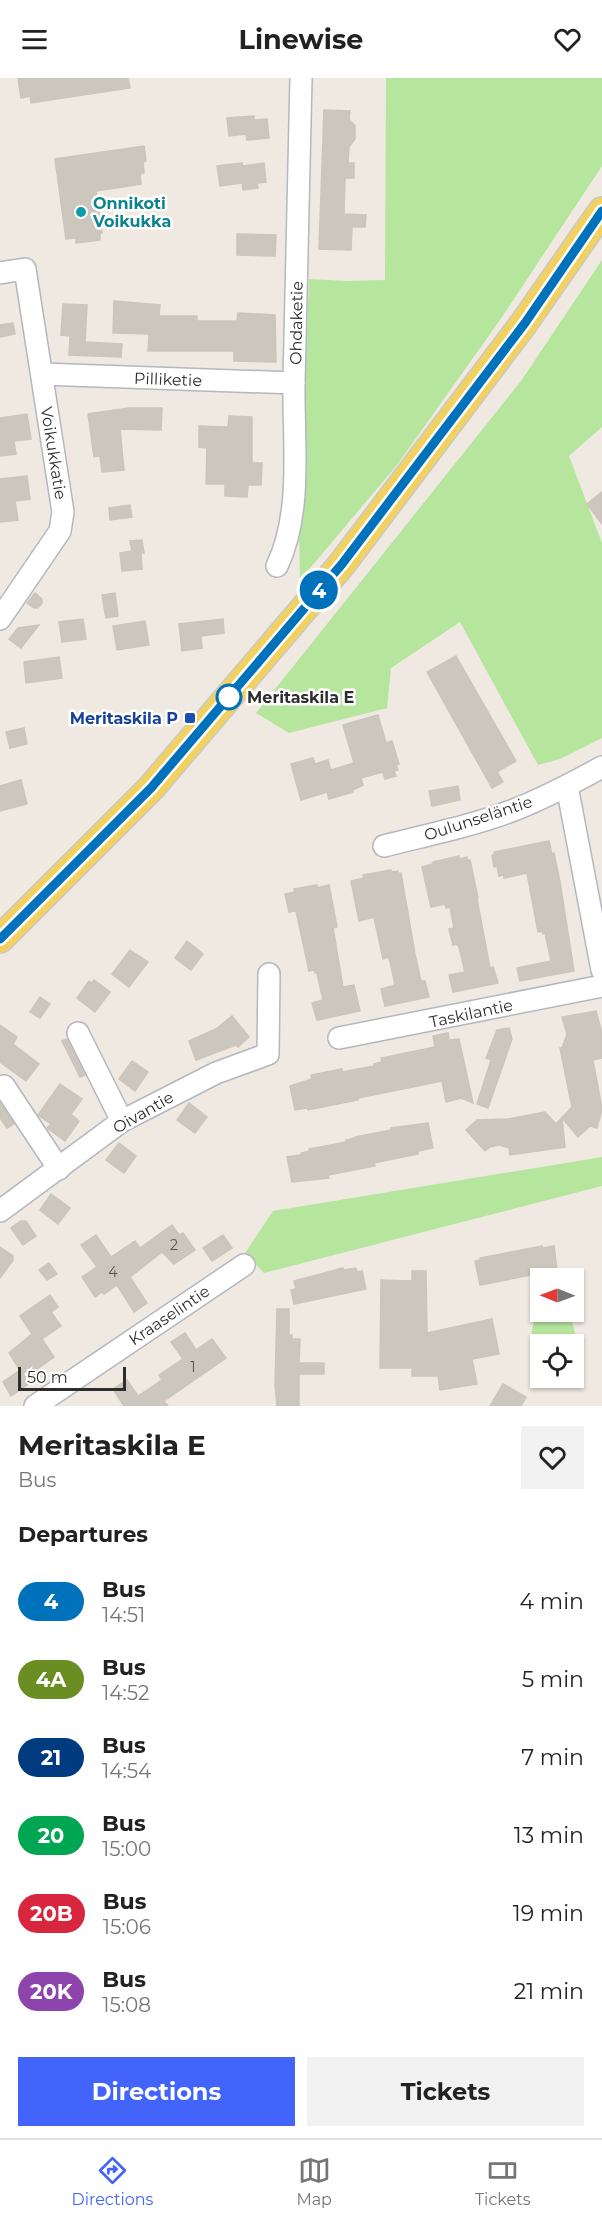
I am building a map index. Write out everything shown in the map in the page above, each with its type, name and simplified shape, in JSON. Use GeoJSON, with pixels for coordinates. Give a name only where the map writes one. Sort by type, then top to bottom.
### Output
{"type":"FeatureCollection","features":[{"type":"Feature","properties":{"kind":"main road"},"geometry":{"type":"LineString","coordinates":[[0,939],[151,788],[342,564],[525,323],[602,211]]}},
{"type":"Feature","properties":{"kind":"street","name":"Ohdaketie"},"geometry":{"type":"LineString","coordinates":[[277,566],[287,536],[295,487],[294,383],[301,78]]}},
{"type":"Feature","properties":{"kind":"street","name":"Voikukkatie"},"geometry":{"type":"LineString","coordinates":[[0,273],[25,269],[63,512],[60,531],[0,619]]}},
{"type":"Feature","properties":{"kind":"street","name":"Pilliketie"},"geometry":{"type":"LineString","coordinates":[[42,374],[294,383]]}},
{"type":"Feature","properties":{"kind":"street","name":"Oulunseläntie"},"geometry":{"type":"LineString","coordinates":[[384,846],[514,810],[602,767]]}},
{"type":"Feature","properties":{"kind":"street"},"geometry":{"type":"LineString","coordinates":[[567,786],[602,970]]}},
{"type":"Feature","properties":{"kind":"street","name":"Oivantie"},"geometry":{"type":"LineString","coordinates":[[0,1211],[122,1121],[216,1073],[268,1054],[269,974]]}},
{"type":"Feature","properties":{"kind":"street","name":"Taskilantie"},"geometry":{"type":"LineString","coordinates":[[339,1038],[602,986]]}},
{"type":"Feature","properties":{"kind":"street"},"geometry":{"type":"LineString","coordinates":[[78,1033],[122,1121]]}},
{"type":"Feature","properties":{"kind":"street"},"geometry":{"type":"LineString","coordinates":[[4,1086],[59,1169]]}},
{"type":"Feature","properties":{"kind":"street","name":"Kraaselintie"},"geometry":{"type":"LineString","coordinates":[[35,1406],[244,1265]]}},
{"type":"Feature","properties":{"kind":"green space"},"geometry":{"type":"Polygon","coordinates":[[[386,78],[602,78],[602,166],[500,320],[397,465],[300,580],[299,530],[309,279],[385,280],[386,78]]]}},
{"type":"Feature","properties":{"kind":"green space"},"geometry":{"type":"Polygon","coordinates":[[[602,260],[602,427],[569,456],[602,543],[602,738],[560,759],[538,765],[460,622],[391,668],[387,708],[289,733],[256,713],[521,381],[602,260]]]}},
{"type":"Feature","properties":{"kind":"green space"},"geometry":{"type":"Polygon","coordinates":[[[602,1157],[602,1186],[264,1273],[245,1253],[273,1211],[602,1157]]]}},
{"type":"Feature","properties":{"kind":"green space"},"geometry":{"type":"Polygon","coordinates":[[[534,1322],[572,1322],[575,1334],[531,1334],[534,1322]]]}},
{"type":"Feature","properties":{"kind":"building"},"geometry":{"type":"Polygon","coordinates":[[[18,78],[128,78],[130,88],[31,103],[30,96],[21,98],[18,78]]]}},
{"type":"Feature","properties":{"kind":"building"},"geometry":{"type":"Polygon","coordinates":[[[324,110],[350,111],[349,119],[355,126],[355,139],[349,147],[348,163],[354,163],[354,178],[345,178],[344,214],[366,215],[365,227],[352,227],[351,250],[319,249],[324,110]]]}},
{"type":"Feature","properties":{"kind":"building"},"geometry":{"type":"Polygon","coordinates":[[[254,116],[254,120],[267,119],[269,138],[247,140],[246,134],[229,136],[227,118],[254,116]]]}},
{"type":"Feature","properties":{"kind":"building","name":"Onnikoti Voikukka"},"geometry":{"type":"Polygon","coordinates":[[[144,146],[146,161],[143,162],[144,173],[140,174],[141,184],[96,191],[102,233],[100,233],[100,240],[76,243],[76,238],[66,239],[55,159],[144,146]]]}},
{"type":"Feature","properties":{"kind":"building"},"geometry":{"type":"Polygon","coordinates":[[[242,163],[243,166],[264,163],[266,182],[257,183],[258,188],[243,190],[242,183],[220,186],[217,166],[242,163]]]}},
{"type":"Feature","properties":{"kind":"building"},"geometry":{"type":"Polygon","coordinates":[[[237,234],[276,235],[275,256],[237,255],[237,234]]]}},
{"type":"Feature","properties":{"kind":"building"},"geometry":{"type":"Polygon","coordinates":[[[114,301],[160,305],[159,316],[197,316],[197,321],[237,321],[238,313],[275,315],[276,362],[234,361],[234,351],[148,351],[149,334],[113,333],[114,301]]]}},
{"type":"Feature","properties":{"kind":"building"},"geometry":{"type":"Polygon","coordinates":[[[63,304],[87,305],[85,342],[122,344],[121,357],[69,355],[70,336],[61,335],[63,304]]]}},
{"type":"Feature","properties":{"kind":"building"},"geometry":{"type":"Polygon","coordinates":[[[13,323],[15,334],[0,337],[0,325],[13,323]]]}},
{"type":"Feature","properties":{"kind":"building"},"geometry":{"type":"Polygon","coordinates":[[[129,408],[162,408],[161,430],[120,429],[124,470],[102,472],[100,456],[94,457],[88,414],[129,408]]]}},
{"type":"Feature","properties":{"kind":"building"},"geometry":{"type":"Polygon","coordinates":[[[27,414],[31,439],[14,441],[16,454],[0,456],[0,418],[27,414]]]}},
{"type":"Feature","properties":{"kind":"building"},"geometry":{"type":"Polygon","coordinates":[[[229,416],[252,417],[252,463],[262,463],[261,485],[248,485],[247,497],[225,496],[225,484],[206,484],[207,448],[199,447],[199,426],[228,427],[229,416]]]}},
{"type":"Feature","properties":{"kind":"building"},"geometry":{"type":"Polygon","coordinates":[[[27,476],[30,499],[15,501],[18,520],[0,522],[0,479],[27,476]]]}},
{"type":"Feature","properties":{"kind":"building"},"geometry":{"type":"Polygon","coordinates":[[[602,492],[602,524],[587,504],[602,492]]]}},
{"type":"Feature","properties":{"kind":"building"},"geometry":{"type":"Polygon","coordinates":[[[130,505],[132,517],[110,520],[109,508],[130,505]]]}},
{"type":"Feature","properties":{"kind":"building"},"geometry":{"type":"Polygon","coordinates":[[[142,540],[144,553],[141,553],[142,569],[122,571],[120,553],[132,551],[130,541],[142,540]]]}},
{"type":"Feature","properties":{"kind":"building"},"geometry":{"type":"Polygon","coordinates":[[[35,593],[42,599],[38,608],[27,603],[35,593]]]}},
{"type":"Feature","properties":{"kind":"building"},"geometry":{"type":"Polygon","coordinates":[[[115,593],[118,616],[106,618],[102,595],[115,593]]]}},
{"type":"Feature","properties":{"kind":"building"},"geometry":{"type":"Polygon","coordinates":[[[83,619],[86,639],[62,642],[59,622],[83,619]]]}},
{"type":"Feature","properties":{"kind":"building"},"geometry":{"type":"Polygon","coordinates":[[[223,619],[224,633],[201,636],[202,648],[182,651],[179,624],[223,619]]]}},
{"type":"Feature","properties":{"kind":"building"},"geometry":{"type":"Polygon","coordinates":[[[145,621],[149,645],[117,650],[113,626],[145,621]]]}},
{"type":"Feature","properties":{"kind":"building"},"geometry":{"type":"Polygon","coordinates":[[[39,625],[21,648],[9,639],[18,628],[39,625]]]}},
{"type":"Feature","properties":{"kind":"building"},"geometry":{"type":"Polygon","coordinates":[[[456,656],[516,761],[497,772],[503,782],[492,788],[427,672],[456,656]]]}},
{"type":"Feature","properties":{"kind":"building"},"geometry":{"type":"Polygon","coordinates":[[[59,657],[62,678],[26,683],[24,662],[59,657]]]}},
{"type":"Feature","properties":{"kind":"building"},"geometry":{"type":"Polygon","coordinates":[[[378,715],[386,743],[392,741],[399,764],[396,765],[398,770],[394,771],[396,776],[385,779],[383,772],[361,778],[363,785],[353,792],[329,799],[327,792],[301,800],[291,764],[313,758],[315,764],[328,760],[331,770],[354,763],[343,725],[378,715]]]}},
{"type":"Feature","properties":{"kind":"building"},"geometry":{"type":"Polygon","coordinates":[[[24,728],[27,744],[10,748],[6,732],[24,728]]]}},
{"type":"Feature","properties":{"kind":"building"},"geometry":{"type":"Polygon","coordinates":[[[21,780],[27,804],[0,811],[0,786],[21,780]]]}},
{"type":"Feature","properties":{"kind":"building"},"geometry":{"type":"Polygon","coordinates":[[[458,786],[460,800],[432,806],[429,791],[458,786]]]}},
{"type":"Feature","properties":{"kind":"building"},"geometry":{"type":"Polygon","coordinates":[[[549,841],[560,882],[574,971],[520,981],[517,968],[551,961],[545,933],[538,932],[527,873],[504,878],[504,875],[499,876],[497,866],[494,867],[492,855],[495,855],[494,852],[549,841]]]}},
{"type":"Feature","properties":{"kind":"building"},"geometry":{"type":"Polygon","coordinates":[[[459,856],[460,859],[467,857],[467,860],[470,860],[490,968],[493,967],[498,983],[453,992],[449,975],[465,972],[459,947],[457,944],[453,945],[449,929],[454,928],[450,907],[446,908],[445,904],[431,907],[422,867],[459,856]]]}},
{"type":"Feature","properties":{"kind":"building"},"geometry":{"type":"Polygon","coordinates":[[[391,870],[391,872],[401,873],[421,981],[425,981],[429,997],[385,1006],[381,989],[395,985],[390,961],[388,957],[383,959],[374,917],[359,921],[351,881],[364,878],[363,875],[391,870]]]}},
{"type":"Feature","properties":{"kind":"building"},"geometry":{"type":"Polygon","coordinates":[[[317,885],[317,888],[329,885],[337,927],[333,928],[343,987],[354,985],[360,1011],[317,1020],[312,1003],[323,1000],[317,973],[314,970],[309,971],[296,911],[289,912],[285,894],[295,892],[294,889],[317,885]]]}},
{"type":"Feature","properties":{"kind":"building"},"geometry":{"type":"Polygon","coordinates":[[[187,941],[203,954],[191,970],[175,958],[187,941]]]}},
{"type":"Feature","properties":{"kind":"building"},"geometry":{"type":"Polygon","coordinates":[[[130,950],[148,962],[129,987],[112,974],[130,950]]]}},
{"type":"Feature","properties":{"kind":"building"},"geometry":{"type":"Polygon","coordinates":[[[94,980],[110,992],[95,1012],[77,998],[89,981],[92,983],[94,980]]]}},
{"type":"Feature","properties":{"kind":"building"},"geometry":{"type":"Polygon","coordinates":[[[40,997],[50,1004],[40,1018],[30,1012],[40,997]]]}},
{"type":"Feature","properties":{"kind":"building"},"geometry":{"type":"Polygon","coordinates":[[[596,1011],[602,1033],[602,1058],[593,1060],[602,1109],[597,1128],[590,1126],[578,1137],[562,1118],[565,1147],[510,1155],[509,1148],[500,1145],[490,1147],[485,1151],[466,1130],[477,1120],[508,1119],[545,1112],[556,1124],[572,1107],[560,1048],[567,1034],[562,1017],[596,1011]]]}},
{"type":"Feature","properties":{"kind":"building"},"geometry":{"type":"Polygon","coordinates":[[[232,1016],[249,1037],[238,1047],[236,1045],[196,1060],[189,1041],[216,1029],[232,1016]]]}},
{"type":"Feature","properties":{"kind":"building"},"geometry":{"type":"Polygon","coordinates":[[[0,1025],[17,1037],[13,1044],[39,1064],[26,1081],[0,1062],[0,1025]]]}},
{"type":"Feature","properties":{"kind":"building"},"geometry":{"type":"Polygon","coordinates":[[[509,1028],[512,1039],[488,1108],[477,1104],[491,1060],[486,1058],[497,1030],[509,1028]]]}},
{"type":"Feature","properties":{"kind":"building"},"geometry":{"type":"Polygon","coordinates":[[[448,1033],[449,1040],[459,1039],[473,1103],[461,1098],[446,1102],[442,1081],[308,1110],[307,1108],[295,1110],[290,1086],[312,1079],[311,1075],[374,1066],[382,1062],[381,1058],[435,1047],[433,1036],[448,1033]]]}},
{"type":"Feature","properties":{"kind":"building"},"geometry":{"type":"Polygon","coordinates":[[[67,1039],[85,1075],[80,1077],[62,1041],[67,1039]]]}},
{"type":"Feature","properties":{"kind":"building"},"geometry":{"type":"Polygon","coordinates":[[[132,1061],[148,1072],[135,1091],[119,1079],[132,1061]]]}},
{"type":"Feature","properties":{"kind":"building"},"geometry":{"type":"Polygon","coordinates":[[[60,1084],[82,1099],[71,1114],[79,1121],[65,1141],[47,1128],[51,1124],[38,1115],[60,1084]]]}},
{"type":"Feature","properties":{"kind":"building"},"geometry":{"type":"Polygon","coordinates":[[[0,1103],[14,1124],[7,1128],[0,1118],[0,1103]]]}},
{"type":"Feature","properties":{"kind":"building"},"geometry":{"type":"Polygon","coordinates":[[[189,1103],[207,1117],[195,1133],[177,1120],[189,1103]]]}},
{"type":"Feature","properties":{"kind":"building"},"geometry":{"type":"Polygon","coordinates":[[[428,1123],[433,1148],[418,1151],[418,1154],[374,1163],[375,1166],[328,1175],[329,1178],[292,1182],[287,1157],[301,1155],[301,1153],[310,1151],[309,1149],[346,1142],[355,1137],[391,1130],[391,1128],[428,1123]]]}},
{"type":"Feature","properties":{"kind":"building"},"geometry":{"type":"Polygon","coordinates":[[[119,1143],[136,1156],[124,1173],[106,1160],[119,1143]]]}},
{"type":"Feature","properties":{"kind":"building"},"geometry":{"type":"Polygon","coordinates":[[[51,1194],[70,1208],[58,1224],[40,1210],[51,1194]]]}},
{"type":"Feature","properties":{"kind":"building"},"geometry":{"type":"Polygon","coordinates":[[[21,1221],[26,1221],[36,1236],[23,1245],[11,1228],[21,1221]]]}},
{"type":"Feature","properties":{"kind":"building"},"geometry":{"type":"Polygon","coordinates":[[[172,1225],[179,1235],[183,1233],[195,1250],[174,1264],[162,1252],[130,1277],[147,1303],[134,1312],[117,1285],[95,1297],[82,1277],[97,1267],[81,1245],[96,1235],[111,1257],[135,1241],[140,1248],[172,1225]]]}},
{"type":"Feature","properties":{"kind":"building"},"geometry":{"type":"Polygon","coordinates":[[[223,1235],[232,1248],[212,1261],[203,1248],[223,1235]]]}},
{"type":"Feature","properties":{"kind":"building"},"geometry":{"type":"Polygon","coordinates":[[[542,1246],[543,1248],[554,1246],[557,1268],[530,1268],[530,1275],[480,1285],[475,1261],[480,1258],[542,1246]]]}},
{"type":"Feature","properties":{"kind":"building"},"geometry":{"type":"Polygon","coordinates":[[[0,1247],[13,1256],[13,1260],[0,1278],[0,1247]]]}},
{"type":"Feature","properties":{"kind":"building"},"geometry":{"type":"Polygon","coordinates":[[[49,1263],[57,1274],[47,1280],[39,1270],[49,1263]]]}},
{"type":"Feature","properties":{"kind":"building"},"geometry":{"type":"Polygon","coordinates":[[[343,1268],[344,1270],[356,1268],[357,1272],[362,1271],[366,1289],[294,1304],[291,1290],[296,1289],[294,1281],[343,1268]]]}},
{"type":"Feature","properties":{"kind":"building"},"geometry":{"type":"Polygon","coordinates":[[[412,1271],[426,1271],[427,1333],[492,1319],[499,1354],[472,1359],[477,1384],[440,1390],[438,1376],[412,1376],[412,1368],[380,1368],[381,1280],[412,1281],[412,1271]]]}},
{"type":"Feature","properties":{"kind":"building"},"geometry":{"type":"Polygon","coordinates":[[[50,1295],[58,1307],[51,1312],[61,1326],[42,1339],[54,1357],[36,1370],[40,1376],[11,1396],[3,1382],[20,1370],[9,1353],[32,1334],[20,1316],[50,1295]]]}},
{"type":"Feature","properties":{"kind":"building"},"geometry":{"type":"Polygon","coordinates":[[[277,1309],[289,1309],[289,1335],[292,1335],[292,1339],[300,1339],[299,1363],[324,1363],[324,1374],[299,1374],[299,1406],[277,1406],[275,1385],[277,1309]]]}},
{"type":"Feature","properties":{"kind":"building"},"geometry":{"type":"Polygon","coordinates":[[[185,1333],[196,1350],[212,1339],[226,1358],[164,1401],[168,1406],[124,1406],[113,1389],[127,1380],[138,1396],[162,1380],[159,1375],[183,1359],[171,1342],[185,1333]]]}},
{"type":"Feature","properties":{"kind":"building"},"geometry":{"type":"Polygon","coordinates":[[[503,1384],[526,1397],[521,1406],[490,1406],[503,1384]]]}},
{"type":"Feature","properties":{"kind":"bus line","name":"4"},"geometry":{"type":"LineString","coordinates":[[0,939],[151,788],[342,564],[525,323],[602,211]]}},
{"type":"Feature","properties":{"kind":"place","name":"Onnikoti Voikukka"},"geometry":{"type":"Point","coordinates":[81,212]}},
{"type":"Feature","properties":{"kind":"place","name":"Meritaskila E"},"geometry":{"type":"Point","coordinates":[229,697]}},
{"type":"Feature","properties":{"kind":"place","name":"Meritaskila P"},"geometry":{"type":"Point","coordinates":[190,718]}}]}
